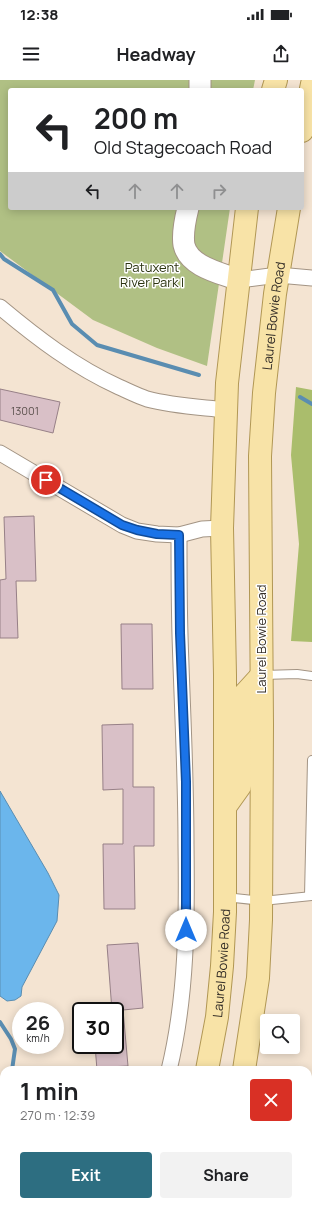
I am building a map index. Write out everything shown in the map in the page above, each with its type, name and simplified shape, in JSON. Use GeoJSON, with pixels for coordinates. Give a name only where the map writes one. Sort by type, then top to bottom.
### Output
{"type":"FeatureCollection","features":[{"type":"Feature","properties":{"kind":"main road"},"geometry":{"type":"LineString","coordinates":[[304,122],[312,84]]}},
{"type":"Feature","properties":{"kind":"main road","name":"Laurel Bowie Road"},"geometry":{"type":"LineString","coordinates":[[208,1066],[217,1017],[222,966],[225,897],[225,675],[222,528],[227,383],[247,210]]}},
{"type":"Feature","properties":{"kind":"main road","name":"Laurel Bowie Road"},"geometry":{"type":"LineString","coordinates":[[245,1066],[258,978],[262,901],[260,456],[264,392],[278,275],[289,210]]}},
{"type":"Feature","properties":{"kind":"main road"},"geometry":{"type":"LineString","coordinates":[[225,807],[240,786],[241,698],[262,675]]}},
{"type":"Feature","properties":{"kind":"street"},"geometry":{"type":"LineString","coordinates":[[188,210],[184,228],[184,245],[191,258],[202,265],[239,280],[278,275],[312,278]]}},
{"type":"Feature","properties":{"kind":"street"},"geometry":{"type":"LineString","coordinates":[[0,307],[28,331],[69,360],[101,379],[146,399],[226,410]]}},
{"type":"Feature","properties":{"kind":"street"},"geometry":{"type":"LineString","coordinates":[[0,453],[122,525],[144,532],[179,535],[202,528],[222,528]]}},
{"type":"Feature","properties":{"kind":"street"},"geometry":{"type":"LineString","coordinates":[[170,1066],[178,1023],[183,980],[186,930],[186,782],[180,633],[179,535]]}},
{"type":"Feature","properties":{"kind":"lane"},"geometry":{"type":"LineString","coordinates":[[262,675],[296,674],[312,676]]}},
{"type":"Feature","properties":{"kind":"lane"},"geometry":{"type":"LineString","coordinates":[[225,897],[262,901],[310,896],[312,760]]}},
{"type":"Feature","properties":{"kind":"green space","name":"Patuxent River Park I"},"geometry":{"type":"Polygon","coordinates":[[[0,80],[255,80],[253,88],[8,88],[8,210],[230,210],[207,366],[157,348],[93,320],[0,251],[0,80]]]}},
{"type":"Feature","properties":{"kind":"green space"},"geometry":{"type":"Polygon","coordinates":[[[296,387],[312,390],[312,642],[291,641],[299,544],[291,455],[296,387]]]}},
{"type":"Feature","properties":{"kind":"water"},"geometry":{"type":"Polygon","coordinates":[[[0,791],[48,873],[59,895],[57,921],[22,987],[21,996],[15,1000],[7,1001],[0,996],[0,791]]]}},
{"type":"Feature","properties":{"kind":"building"},"geometry":{"type":"Polygon","coordinates":[[[0,389],[60,402],[53,433],[0,420],[0,389]]]}},
{"type":"Feature","properties":{"kind":"building"},"geometry":{"type":"Polygon","coordinates":[[[34,516],[36,581],[16,581],[18,638],[0,638],[0,580],[6,579],[4,517],[34,516]]]}},
{"type":"Feature","properties":{"kind":"building"},"geometry":{"type":"Polygon","coordinates":[[[121,624],[152,624],[153,689],[122,689],[121,624]]]}},
{"type":"Feature","properties":{"kind":"building"},"geometry":{"type":"Polygon","coordinates":[[[133,724],[133,787],[154,787],[154,846],[134,846],[135,909],[104,909],[103,844],[123,844],[123,789],[103,790],[102,725],[133,724]]]}},
{"type":"Feature","properties":{"kind":"building"},"geometry":{"type":"Polygon","coordinates":[[[138,943],[143,1008],[124,1010],[124,1002],[111,1002],[107,945],[138,943]]]}},
{"type":"Feature","properties":{"kind":"building"},"geometry":{"type":"Polygon","coordinates":[[[124,1021],[128,1066],[97,1066],[96,1054],[124,1054],[124,1021]]]}},
{"type":"Feature","properties":{"kind":"waterway"},"geometry":{"type":"LineString","coordinates":[[0,254],[4,259],[53,290],[72,324],[97,345],[199,375]]}},
{"type":"Feature","properties":{"kind":"waterway"},"geometry":{"type":"LineString","coordinates":[[300,397],[312,404]]}},
{"type":"Feature","properties":{"kind":"waterway"},"geometry":{"type":"LineString","coordinates":[[0,1022],[11,1039],[15,1049],[13,1066]]}},
{"type":"Feature","properties":{"kind":"route"},"geometry":{"type":"LineString","coordinates":[[46,480],[122,525],[157,534],[179,535],[180,633],[186,782],[186,930]]}}]}
